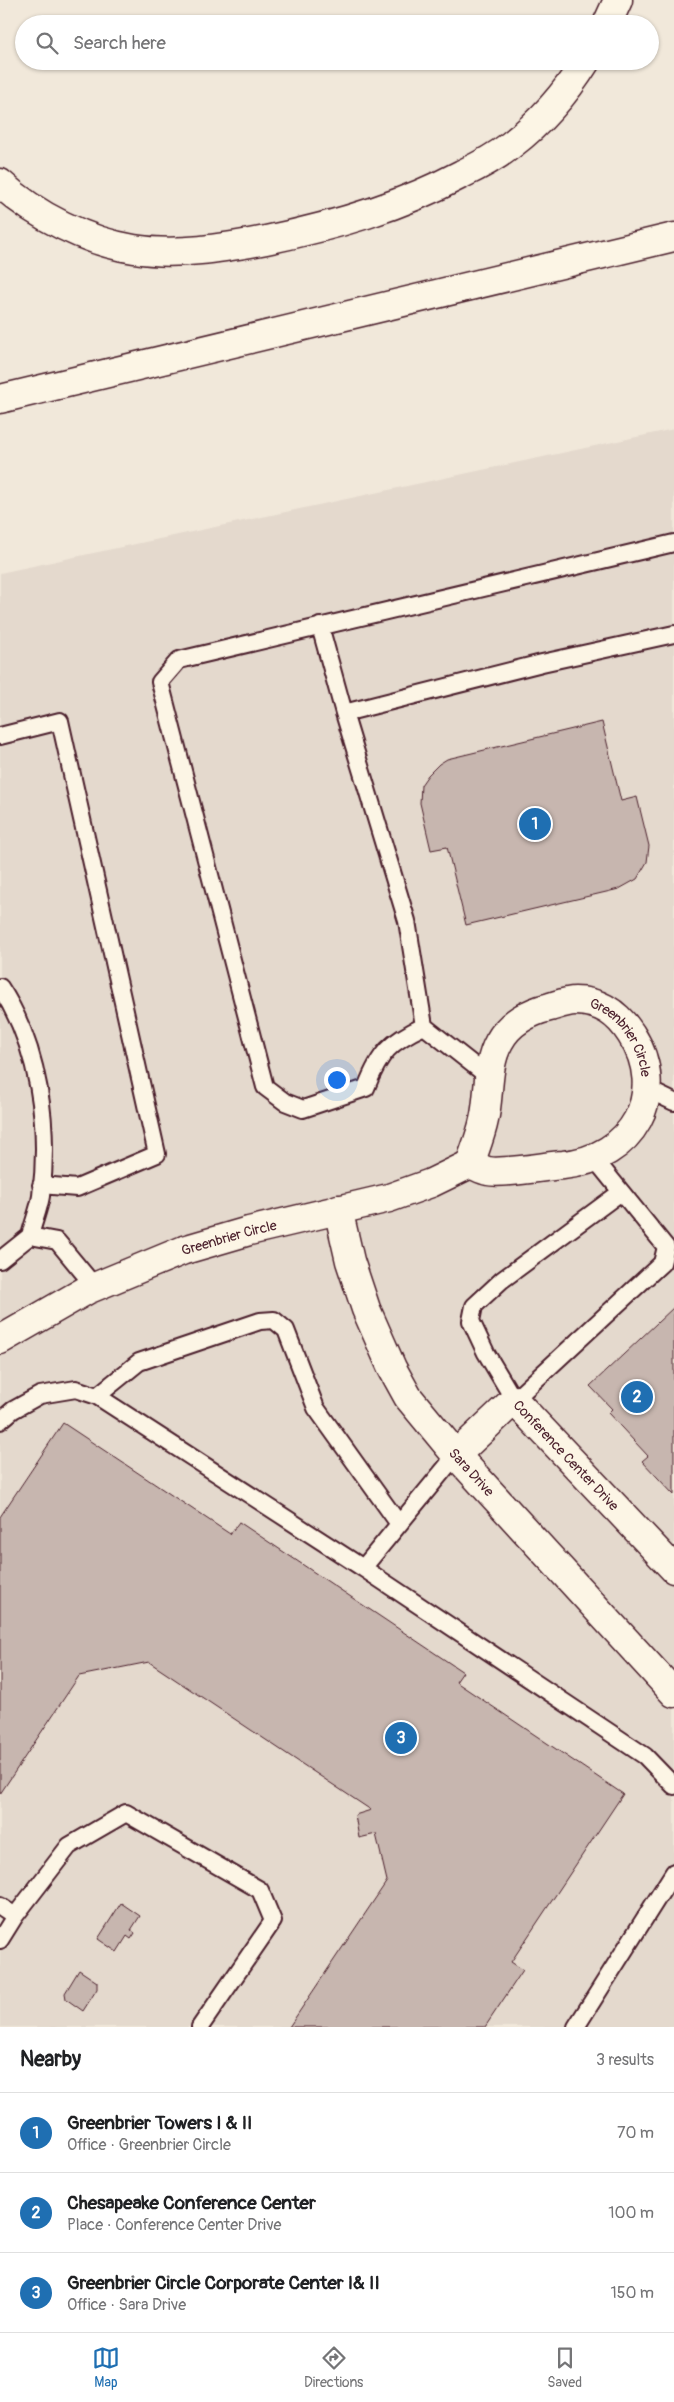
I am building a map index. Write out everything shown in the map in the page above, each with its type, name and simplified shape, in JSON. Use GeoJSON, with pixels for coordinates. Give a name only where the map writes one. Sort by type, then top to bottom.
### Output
{"type":"FeatureCollection","features":[{"type":"Feature","properties":{"kind":"main road"},"geometry":{"type":"LineString","coordinates":[[611,15],[618,0]]}},
{"type":"Feature","properties":{"kind":"main road"},"geometry":{"type":"LineString","coordinates":[[0,183],[31,209],[109,244],[136,250],[219,249],[318,229],[392,207],[426,193],[487,161],[529,130],[568,89],[580,70]]}},
{"type":"Feature","properties":{"kind":"main road"},"geometry":{"type":"LineString","coordinates":[[0,399],[674,237]]}},
{"type":"Feature","properties":{"kind":"main road","name":"Greenbrier Circle"},"geometry":{"type":"LineString","coordinates":[[0,1340],[95,1287],[184,1250],[338,1209],[390,1198],[431,1183],[470,1164],[484,1120],[492,1059],[499,1042],[512,1025],[532,1012],[574,1001],[594,1003],[610,1010],[623,1023],[639,1047],[645,1065],[647,1089],[642,1112],[622,1142],[604,1152],[574,1164],[488,1172],[470,1164]]}},
{"type":"Feature","properties":{"kind":"main road","name":"Sara Drive"},"geometry":{"type":"LineString","coordinates":[[338,1209],[350,1261],[366,1309],[392,1368],[408,1398],[456,1456],[674,1694]]}},
{"type":"Feature","properties":{"kind":"main road","name":"Conference Center Drive"},"geometry":{"type":"LineString","coordinates":[[456,1456],[514,1400],[674,1569]]}},
{"type":"Feature","properties":{"kind":"lane"},"geometry":{"type":"LineString","coordinates":[[424,1026],[398,1038],[376,1062],[366,1088],[302,1109],[285,1102],[265,1087],[160,682],[179,660],[674,543]]}},
{"type":"Feature","properties":{"kind":"lane"},"geometry":{"type":"LineString","coordinates":[[320,626],[344,713],[407,921],[424,1026],[490,1078]]}},
{"type":"Feature","properties":{"kind":"lane"},"geometry":{"type":"LineString","coordinates":[[344,713],[542,664],[674,634]]}},
{"type":"Feature","properties":{"kind":"lane"},"geometry":{"type":"LineString","coordinates":[[0,736],[60,721],[157,1154],[77,1188],[41,1186]]}},
{"type":"Feature","properties":{"kind":"lane"},"geometry":{"type":"LineString","coordinates":[[0,986],[9,1001],[30,1048],[45,1127],[41,1197],[30,1236],[0,1260]]}},
{"type":"Feature","properties":{"kind":"lane"},"geometry":{"type":"LineString","coordinates":[[647,1089],[674,1102]]}},
{"type":"Feature","properties":{"kind":"lane"},"geometry":{"type":"LineString","coordinates":[[593,1157],[666,1247],[662,1263],[514,1400],[486,1353],[471,1321],[474,1306],[502,1280],[621,1192]]}},
{"type":"Feature","properties":{"kind":"lane"},"geometry":{"type":"LineString","coordinates":[[30,1236],[57,1241],[95,1287]]}},
{"type":"Feature","properties":{"kind":"lane"},"geometry":{"type":"LineString","coordinates":[[97,1396],[139,1362],[260,1321],[274,1320],[286,1330],[316,1408],[399,1524]]}},
{"type":"Feature","properties":{"kind":"lane"},"geometry":{"type":"LineString","coordinates":[[0,1421],[13,1410],[40,1395],[76,1389],[97,1396],[363,1568],[645,1756],[674,1786]]}},
{"type":"Feature","properties":{"kind":"lane"},"geometry":{"type":"LineString","coordinates":[[363,1568],[456,1456]]}},
{"type":"Feature","properties":{"kind":"lane"},"geometry":{"type":"LineString","coordinates":[[0,1940],[15,1916],[69,1846],[126,1812],[260,1890],[273,1921],[200,2027]]}},
{"type":"Feature","properties":{"kind":"lane"},"geometry":{"type":"LineString","coordinates":[[576,2027],[674,1872]]}},
{"type":"Feature","properties":{"kind":"lane"},"geometry":{"type":"LineString","coordinates":[[0,1906],[15,1916]]}},
{"type":"Feature","properties":{"kind":"shaded area"},"geometry":{"type":"Polygon","coordinates":[[[674,429],[674,2027],[0,2027],[0,573],[674,429]]]}},
{"type":"Feature","properties":{"kind":"building"},"geometry":{"type":"Polygon","coordinates":[[[602,722],[621,801],[637,797],[649,846],[647,862],[637,879],[619,889],[466,925],[447,847],[431,850],[420,803],[421,785],[439,764],[447,759],[602,722]]]}},
{"type":"Feature","properties":{"kind":"building"},"geometry":{"type":"Polygon","coordinates":[[[674,1307],[674,1495],[642,1461],[648,1456],[608,1413],[612,1409],[590,1386],[674,1307]]]}},
{"type":"Feature","properties":{"kind":"building"},"geometry":{"type":"Polygon","coordinates":[[[63,1423],[230,1534],[239,1522],[463,1672],[456,1682],[623,1794],[511,1962],[523,1970],[485,2027],[289,2027],[387,1881],[376,1834],[359,1838],[355,1815],[371,1810],[149,1662],[79,1676],[0,1794],[0,1517],[63,1423]]]}},
{"type":"Feature","properties":{"kind":"building"},"geometry":{"type":"Polygon","coordinates":[[[121,1903],[140,1916],[131,1930],[135,1933],[131,1939],[127,1936],[117,1952],[98,1939],[121,1903]]]}},
{"type":"Feature","properties":{"kind":"building"},"geometry":{"type":"Polygon","coordinates":[[[79,1970],[97,1982],[97,1989],[83,2011],[66,1999],[65,1993],[79,1970]]]}},
{"type":"Feature","properties":{"kind":"place","name":"Greenbrier Towers I & II"},"geometry":{"type":"Point","coordinates":[535,824]}},
{"type":"Feature","properties":{"kind":"place","name":"Chesapeake Conference Center"},"geometry":{"type":"Point","coordinates":[637,1397]}},
{"type":"Feature","properties":{"kind":"place","name":"Greenbrier Circle Corporate Center I& II"},"geometry":{"type":"Point","coordinates":[401,1738]}}]}
